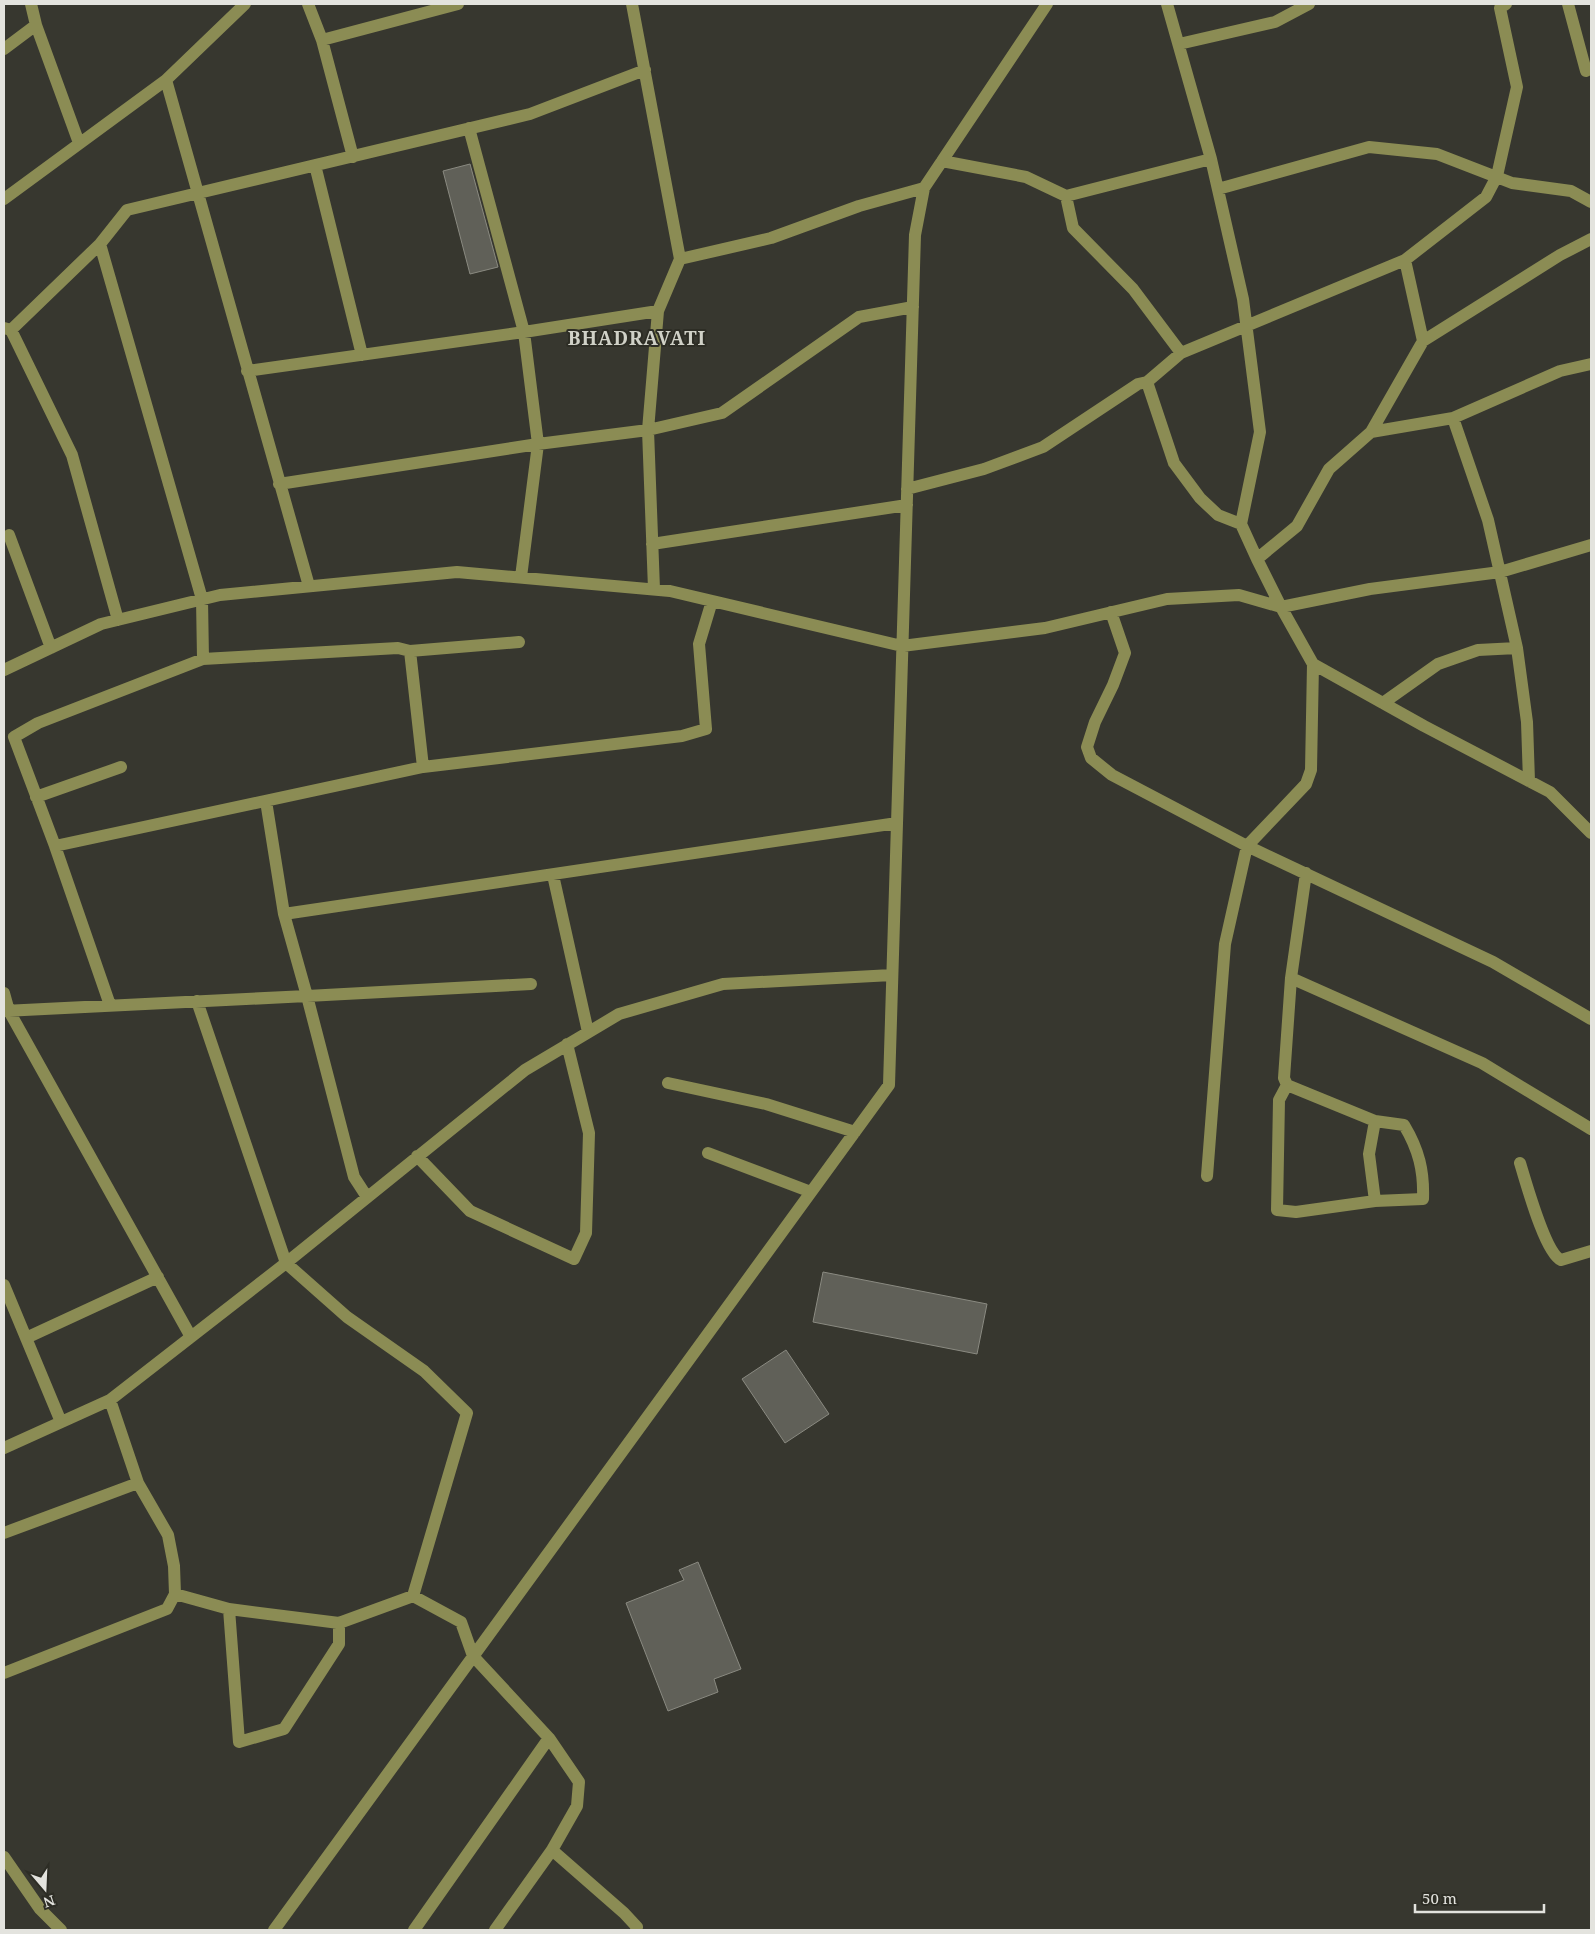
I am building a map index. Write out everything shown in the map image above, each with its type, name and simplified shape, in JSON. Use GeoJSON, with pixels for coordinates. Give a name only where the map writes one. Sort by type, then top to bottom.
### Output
{"type":"FeatureCollection","features":[{"type":"Feature","properties":{"kind":"street"},"geometry":{"type":"LineString","coordinates":[[30,4],[79,143]]}},
{"type":"Feature","properties":{"kind":"street"},"geometry":{"type":"LineString","coordinates":[[4,199],[166,80],[245,4]]}},
{"type":"Feature","properties":{"kind":"street"},"geometry":{"type":"LineString","coordinates":[[308,4],[322,40],[353,157]]}},
{"type":"Feature","properties":{"kind":"street"},"geometry":{"type":"LineString","coordinates":[[322,40],[458,4]]}},
{"type":"Feature","properties":{"kind":"street"},"geometry":{"type":"LineString","coordinates":[[632,4],[680,259],[658,311],[648,430],[654,589]]}},
{"type":"Feature","properties":{"kind":"street"},"geometry":{"type":"LineString","coordinates":[[274,1930],[889,1085],[915,235],[924,188],[1047,4]]}},
{"type":"Feature","properties":{"kind":"street"},"geometry":{"type":"LineString","coordinates":[[1167,4],[1211,159],[1243,298],[1260,432],[1241,524],[1281,607],[1313,664],[1311,770],[1306,784],[1248,846],[1226,944],[1207,1176]]}},
{"type":"Feature","properties":{"kind":"street"},"geometry":{"type":"LineString","coordinates":[[1179,44],[1275,22],[1308,4]]}},
{"type":"Feature","properties":{"kind":"street"},"geometry":{"type":"LineString","coordinates":[[907,489],[984,469],[1043,447],[1138,384],[1147,382],[1181,354],[1246,325],[1405,260],[1486,197],[1497,176],[1517,87],[1500,8],[1506,4]]}},
{"type":"Feature","properties":{"kind":"street"},"geometry":{"type":"LineString","coordinates":[[1568,4],[1586,71]]}},
{"type":"Feature","properties":{"kind":"street"},"geometry":{"type":"LineString","coordinates":[[4,49],[36,25]]}},
{"type":"Feature","properties":{"kind":"street"},"geometry":{"type":"LineString","coordinates":[[118,620],[72,455],[7,329],[100,244],[127,210],[530,114],[645,70]]}},
{"type":"Feature","properties":{"kind":"street"},"geometry":{"type":"LineString","coordinates":[[166,80],[309,586]]}},
{"type":"Feature","properties":{"kind":"street"},"geometry":{"type":"LineString","coordinates":[[469,128],[524,332],[538,444],[521,577]]}},
{"type":"Feature","properties":{"kind":"street"},"geometry":{"type":"LineString","coordinates":[[1218,189],[1369,147],[1438,154],[1497,176],[1512,184],[1571,191],[1591,202]]}},
{"type":"Feature","properties":{"kind":"street"},"geometry":{"type":"LineString","coordinates":[[942,161],[1026,177],[1066,196],[1211,159]]}},
{"type":"Feature","properties":{"kind":"street"},"geometry":{"type":"LineString","coordinates":[[315,165],[362,355]]}},
{"type":"Feature","properties":{"kind":"street"},"geometry":{"type":"LineString","coordinates":[[680,259],[771,238],[859,206],[924,188]]}},
{"type":"Feature","properties":{"kind":"street"},"geometry":{"type":"LineString","coordinates":[[1066,196],[1074,228],[1133,289],[1181,354]]}},
{"type":"Feature","properties":{"kind":"street"},"geometry":{"type":"LineString","coordinates":[[1257,559],[1297,526],[1329,469],[1371,432],[1423,342],[1560,255],[1591,239]]}},
{"type":"Feature","properties":{"kind":"street"},"geometry":{"type":"LineString","coordinates":[[100,244],[202,599],[203,658]]}},
{"type":"Feature","properties":{"kind":"street"},"geometry":{"type":"LineString","coordinates":[[1405,260],[1423,342]]}},
{"type":"Feature","properties":{"kind":"street"},"geometry":{"type":"LineString","coordinates":[[280,484],[538,444],[648,430],[722,413],[859,317],[913,308]]}},
{"type":"Feature","properties":{"kind":"street"},"geometry":{"type":"LineString","coordinates":[[248,371],[658,311]]}},
{"type":"Feature","properties":{"kind":"street"},"geometry":{"type":"LineString","coordinates":[[1371,432],[1453,418],[1560,371],[1591,364]]}},
{"type":"Feature","properties":{"kind":"street"},"geometry":{"type":"LineString","coordinates":[[1147,382],[1174,463],[1200,498],[1218,515],[1241,524]]}},
{"type":"Feature","properties":{"kind":"street"},"geometry":{"type":"LineString","coordinates":[[1453,418],[1488,520],[1517,648],[1527,722],[1529,781]]}},
{"type":"Feature","properties":{"kind":"street"},"geometry":{"type":"LineString","coordinates":[[652,544],[907,505]]}},
{"type":"Feature","properties":{"kind":"street"},"geometry":{"type":"LineString","coordinates":[[9,535],[51,648]]}},
{"type":"Feature","properties":{"kind":"street"},"geometry":{"type":"LineString","coordinates":[[4,670],[101,624],[220,595],[457,572],[670,591],[902,646],[1045,628],[1167,599],[1239,594],[1281,607],[1370,589],[1500,572],[1591,546]]}},
{"type":"Feature","properties":{"kind":"street"},"geometry":{"type":"LineString","coordinates":[[55,846],[423,767],[682,736],[706,729],[699,644],[712,601]]}},
{"type":"Feature","properties":{"kind":"street"},"geometry":{"type":"LineString","coordinates":[[1111,612],[1125,653],[1113,685],[1095,722],[1087,747],[1091,758],[1112,775],[1248,846],[1493,962],[1591,1019]]}},
{"type":"Feature","properties":{"kind":"street"},"geometry":{"type":"LineString","coordinates":[[110,1005],[55,846],[14,737],[38,723],[203,658],[398,648],[410,651],[520,642]]}},
{"type":"Feature","properties":{"kind":"street"},"geometry":{"type":"LineString","coordinates":[[1383,703],[1438,664],[1478,650],[1517,648]]}},
{"type":"Feature","properties":{"kind":"street"},"geometry":{"type":"LineString","coordinates":[[410,651],[423,767]]}},
{"type":"Feature","properties":{"kind":"street"},"geometry":{"type":"LineString","coordinates":[[1313,664],[1550,792],[1591,833]]}},
{"type":"Feature","properties":{"kind":"street"},"geometry":{"type":"LineString","coordinates":[[36,797],[121,768]]}},
{"type":"Feature","properties":{"kind":"street"},"geometry":{"type":"LineString","coordinates":[[266,801],[284,914],[354,1177],[367,1197]]}},
{"type":"Feature","properties":{"kind":"street"},"geometry":{"type":"LineString","coordinates":[[284,914],[897,823]]}},
{"type":"Feature","properties":{"kind":"street"},"geometry":{"type":"LineString","coordinates":[[1287,1085],[1279,1100],[1277,1210],[1296,1212],[1375,1201],[1423,1199],[1424,1179],[1415,1144],[1404,1125],[1374,1121],[1287,1085],[1284,1078],[1291,978],[1306,873]]}},
{"type":"Feature","properties":{"kind":"street"},"geometry":{"type":"LineString","coordinates":[[554,875],[588,1032]]}},
{"type":"Feature","properties":{"kind":"street"},"geometry":{"type":"LineString","coordinates":[[4,1448],[110,1400],[286,1263],[525,1070],[619,1014],[724,984],[892,974]]}},
{"type":"Feature","properties":{"kind":"street"},"geometry":{"type":"LineString","coordinates":[[1291,978],[1482,1063],[1591,1130]]}},
{"type":"Feature","properties":{"kind":"street"},"geometry":{"type":"LineString","coordinates":[[6,1011],[531,984]]}},
{"type":"Feature","properties":{"kind":"street"},"geometry":{"type":"LineString","coordinates":[[4,992],[6,1011],[191,1337]]}},
{"type":"Feature","properties":{"kind":"street"},"geometry":{"type":"LineString","coordinates":[[197,1001],[286,1263],[347,1317],[424,1371],[467,1413],[412,1596]]}},
{"type":"Feature","properties":{"kind":"street"},"geometry":{"type":"LineString","coordinates":[[417,1156],[470,1211],[574,1259],[586,1233],[589,1133],[567,1044]]}},
{"type":"Feature","properties":{"kind":"street"},"geometry":{"type":"LineString","coordinates":[[668,1083],[766,1104],[855,1132]]}},
{"type":"Feature","properties":{"kind":"street"},"geometry":{"type":"LineString","coordinates":[[1374,1121],[1370,1154],[1375,1201]]}},
{"type":"Feature","properties":{"kind":"street"},"geometry":{"type":"LineString","coordinates":[[708,1153],[811,1192]]}},
{"type":"Feature","properties":{"kind":"street"},"geometry":{"type":"LineString","coordinates":[[1520,1163],[1548,1245],[1555,1257],[1561,1260],[1591,1251]]}},
{"type":"Feature","properties":{"kind":"street"},"geometry":{"type":"LineString","coordinates":[[26,1338],[158,1277]]}},
{"type":"Feature","properties":{"kind":"street"},"geometry":{"type":"LineString","coordinates":[[4,1285],[61,1422]]}},
{"type":"Feature","properties":{"kind":"street"},"geometry":{"type":"LineString","coordinates":[[4,1672],[167,1609],[175,1594],[174,1566],[168,1535],[138,1483],[110,1400]]}},
{"type":"Feature","properties":{"kind":"street"},"geometry":{"type":"LineString","coordinates":[[4,1533],[138,1483]]}},
{"type":"Feature","properties":{"kind":"street"},"geometry":{"type":"LineString","coordinates":[[175,1594],[228,1609],[339,1623],[412,1596],[461,1622],[473,1656],[549,1738],[580,1782],[577,1806],[552,1850],[494,1930]]}},
{"type":"Feature","properties":{"kind":"street"},"geometry":{"type":"LineString","coordinates":[[228,1609],[239,1742],[284,1729],[339,1644],[339,1623]]}},
{"type":"Feature","properties":{"kind":"street"},"geometry":{"type":"LineString","coordinates":[[414,1930],[549,1738]]}},
{"type":"Feature","properties":{"kind":"street"},"geometry":{"type":"LineString","coordinates":[[552,1850],[624,1913],[637,1927],[636,1930]]}},
{"type":"Feature","properties":{"kind":"street"},"geometry":{"type":"LineString","coordinates":[[4,1857],[40,1909],[61,1930]]}},
{"type":"Feature","properties":{"kind":"building"},"geometry":{"type":"Polygon","coordinates":[[[470,164],[498,267],[470,274],[443,171],[470,164]]]}},
{"type":"Feature","properties":{"kind":"building"},"geometry":{"type":"Polygon","coordinates":[[[823,1272],[987,1304],[977,1354],[813,1322],[823,1272]]]}},
{"type":"Feature","properties":{"kind":"building"},"geometry":{"type":"Polygon","coordinates":[[[786,1350],[829,1414],[785,1443],[742,1379],[786,1350]]]}},
{"type":"Feature","properties":{"kind":"building"},"geometry":{"type":"Polygon","coordinates":[[[698,1562],[741,1669],[714,1679],[718,1692],[668,1711],[626,1603],[684,1580],[679,1570],[698,1562]]]}},
{"type":"Feature","properties":{"kind":"district","name":"BHADRAVATI"},"geometry":{"type":"Point","coordinates":[637,338]}}]}
